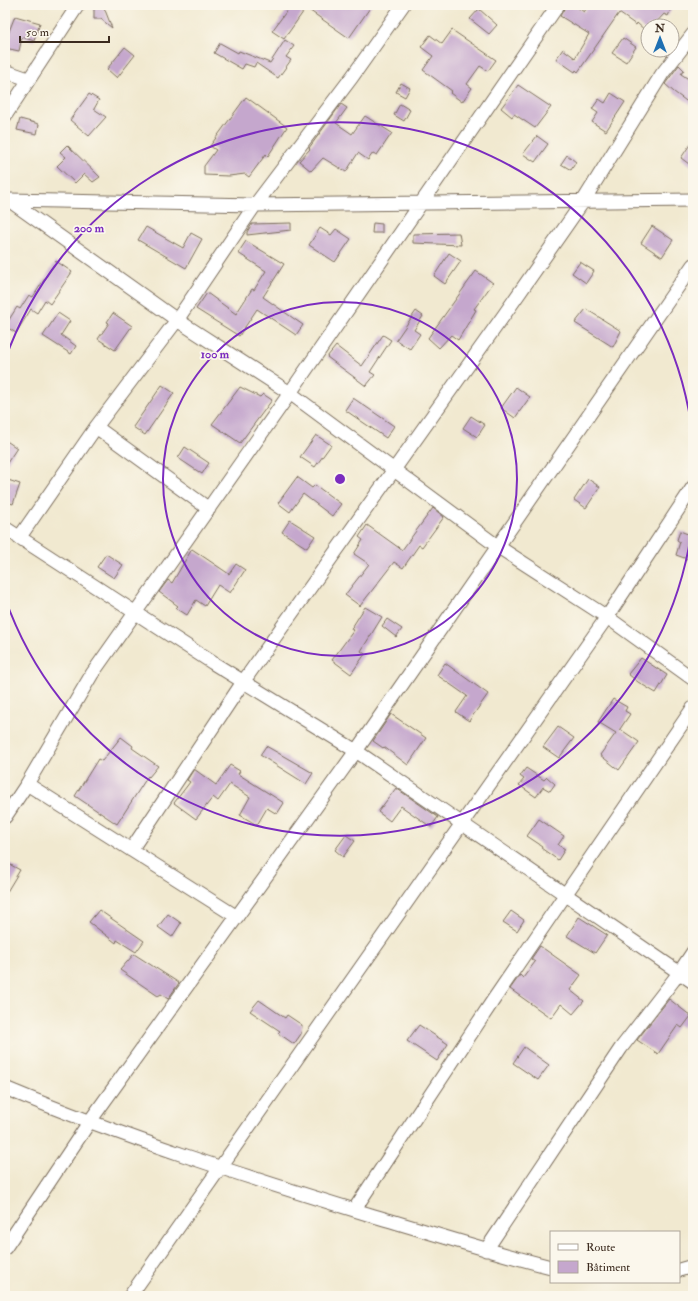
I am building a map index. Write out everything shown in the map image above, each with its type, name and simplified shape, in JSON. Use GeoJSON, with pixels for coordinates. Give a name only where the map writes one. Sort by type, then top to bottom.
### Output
{"type":"FeatureCollection","features":[{"type":"Feature","properties":{"kind":"street"},"geometry":{"type":"LineString","coordinates":[[5,116],[78,5]]}},
{"type":"Feature","properties":{"kind":"street"},"geometry":{"type":"LineString","coordinates":[[5,817],[27,784],[92,674],[290,393],[419,204],[558,5]]}},
{"type":"Feature","properties":{"kind":"street"},"geometry":{"type":"LineString","coordinates":[[19,538],[96,427],[177,320],[255,205],[352,77],[400,6]]}},
{"type":"Feature","properties":{"kind":"street"},"geometry":{"type":"LineString","coordinates":[[131,850],[243,682],[394,471],[582,202],[662,74],[693,34]]}},
{"type":"Feature","properties":{"kind":"street"},"geometry":{"type":"LineString","coordinates":[[5,71],[28,79]]}},
{"type":"Feature","properties":{"kind":"street"},"geometry":{"type":"LineString","coordinates":[[8,200],[255,205],[693,200]]}},
{"type":"Feature","properties":{"kind":"street"},"geometry":{"type":"LineString","coordinates":[[8,200],[177,320],[290,393],[497,546],[607,617],[693,679]]}},
{"type":"Feature","properties":{"kind":"street"},"geometry":{"type":"LineString","coordinates":[[5,1248],[90,1121],[356,751],[693,265]]}},
{"type":"Feature","properties":{"kind":"street"},"geometry":{"type":"LineString","coordinates":[[96,427],[209,509]]}},
{"type":"Feature","properties":{"kind":"street"},"geometry":{"type":"LineString","coordinates":[[130,1296],[607,617],[693,487]]}},
{"type":"Feature","properties":{"kind":"street"},"geometry":{"type":"LineString","coordinates":[[5,528],[243,682],[356,751],[693,982]]}},
{"type":"Feature","properties":{"kind":"street"},"geometry":{"type":"LineString","coordinates":[[354,1210],[489,1005],[693,708]]}},
{"type":"Feature","properties":{"kind":"street"},"geometry":{"type":"LineString","coordinates":[[27,784],[237,917]]}},
{"type":"Feature","properties":{"kind":"street"},"geometry":{"type":"LineString","coordinates":[[486,1250],[621,1048],[679,973],[693,952]]}},
{"type":"Feature","properties":{"kind":"street"},"geometry":{"type":"LineString","coordinates":[[5,1088],[90,1121],[258,1181],[486,1250],[550,1267]]}},
{"type":"Feature","properties":{"kind":"street"},"geometry":{"type":"LineString","coordinates":[[680,1270],[693,1266]]}},
{"type":"Feature","properties":{"kind":"building"},"geometry":{"type":"Polygon","coordinates":[[[94,5],[103,5],[112,28],[101,19],[94,19],[94,5]]]}},
{"type":"Feature","properties":{"kind":"building"},"geometry":{"type":"Polygon","coordinates":[[[291,5],[372,5],[349,38],[306,8],[284,39],[272,31],[291,5]]]}},
{"type":"Feature","properties":{"kind":"building"},"geometry":{"type":"Polygon","coordinates":[[[566,5],[574,5],[584,12],[589,5],[673,5],[668,16],[664,14],[660,18],[640,18],[640,26],[637,23],[636,25],[619,13],[578,72],[576,70],[575,72],[556,59],[563,49],[575,58],[589,34],[560,16],[566,5]]]}},
{"type":"Feature","properties":{"kind":"building"},"geometry":{"type":"Polygon","coordinates":[[[479,9],[497,25],[489,34],[470,19],[479,9]]]}},
{"type":"Feature","properties":{"kind":"building"},"geometry":{"type":"Polygon","coordinates":[[[15,16],[40,23],[34,41],[22,37],[19,51],[5,48],[5,33],[8,34],[15,16]]]}},
{"type":"Feature","properties":{"kind":"building"},"geometry":{"type":"Polygon","coordinates":[[[452,30],[496,60],[488,71],[480,66],[467,84],[472,88],[462,102],[450,93],[452,91],[423,70],[433,56],[421,47],[430,35],[442,44],[452,30]]]}},
{"type":"Feature","properties":{"kind":"building"},"geometry":{"type":"Polygon","coordinates":[[[623,38],[636,47],[626,62],[612,53],[623,38]]]}},
{"type":"Feature","properties":{"kind":"building"},"geometry":{"type":"Polygon","coordinates":[[[285,40],[294,46],[286,57],[291,60],[278,78],[256,63],[254,67],[245,64],[242,69],[214,53],[220,43],[238,53],[239,51],[270,63],[285,40]]]}},
{"type":"Feature","properties":{"kind":"building"},"geometry":{"type":"Polygon","coordinates":[[[125,47],[135,55],[117,78],[107,69],[125,47]]]}},
{"type":"Feature","properties":{"kind":"building"},"geometry":{"type":"Polygon","coordinates":[[[679,65],[684,70],[681,74],[693,82],[693,106],[665,84],[679,65]]]}},
{"type":"Feature","properties":{"kind":"building"},"geometry":{"type":"Polygon","coordinates":[[[401,83],[410,88],[405,97],[396,92],[401,83]]]}},
{"type":"Feature","properties":{"kind":"building"},"geometry":{"type":"Polygon","coordinates":[[[518,85],[551,107],[535,128],[514,114],[512,117],[501,108],[518,85]]]}},
{"type":"Feature","properties":{"kind":"building"},"geometry":{"type":"Polygon","coordinates":[[[611,93],[625,102],[606,131],[592,122],[598,113],[592,109],[599,99],[605,103],[611,93]]]}},
{"type":"Feature","properties":{"kind":"building"},"geometry":{"type":"Polygon","coordinates":[[[89,94],[99,100],[94,109],[106,117],[89,136],[70,120],[89,94]]]}},
{"type":"Feature","properties":{"kind":"building"},"geometry":{"type":"Polygon","coordinates":[[[246,97],[287,127],[268,156],[266,154],[249,177],[245,174],[229,176],[204,175],[204,166],[216,150],[210,146],[246,97]]]}},
{"type":"Feature","properties":{"kind":"building"},"geometry":{"type":"Polygon","coordinates":[[[341,104],[347,108],[336,123],[352,134],[365,116],[392,133],[377,155],[373,153],[368,160],[358,153],[346,172],[323,158],[311,171],[299,161],[310,149],[309,148],[341,104]]]}},
{"type":"Feature","properties":{"kind":"building"},"geometry":{"type":"Polygon","coordinates":[[[400,104],[410,110],[404,121],[394,115],[400,104]]]}},
{"type":"Feature","properties":{"kind":"building"},"geometry":{"type":"Polygon","coordinates":[[[20,119],[39,124],[37,134],[17,130],[20,119]]]}},
{"type":"Feature","properties":{"kind":"building"},"geometry":{"type":"Polygon","coordinates":[[[537,136],[548,144],[535,162],[523,154],[537,136]]]}},
{"type":"Feature","properties":{"kind":"building"},"geometry":{"type":"Polygon","coordinates":[[[693,140],[693,167],[681,158],[693,140]]]}},
{"type":"Feature","properties":{"kind":"building"},"geometry":{"type":"Polygon","coordinates":[[[67,145],[100,177],[93,182],[84,174],[75,183],[57,166],[66,157],[60,152],[67,145]]]}},
{"type":"Feature","properties":{"kind":"building"},"geometry":{"type":"Polygon","coordinates":[[[567,155],[576,162],[571,170],[561,164],[567,155]]]}},
{"type":"Feature","properties":{"kind":"building"},"geometry":{"type":"Polygon","coordinates":[[[291,223],[291,230],[247,235],[247,232],[252,224],[291,223]]]}},
{"type":"Feature","properties":{"kind":"building"},"geometry":{"type":"Polygon","coordinates":[[[373,223],[382,224],[382,233],[372,233],[373,223]]]}},
{"type":"Feature","properties":{"kind":"building"},"geometry":{"type":"Polygon","coordinates":[[[652,226],[673,240],[662,257],[641,243],[652,226]]]}},
{"type":"Feature","properties":{"kind":"building"},"geometry":{"type":"Polygon","coordinates":[[[146,227],[183,248],[191,233],[202,239],[186,268],[138,240],[146,227]]]}},
{"type":"Feature","properties":{"kind":"building"},"geometry":{"type":"Polygon","coordinates":[[[320,228],[331,235],[336,229],[351,239],[335,262],[309,245],[320,228]]]}},
{"type":"Feature","properties":{"kind":"building"},"geometry":{"type":"Polygon","coordinates":[[[459,233],[461,245],[413,243],[413,234],[459,233]]]}},
{"type":"Feature","properties":{"kind":"building"},"geometry":{"type":"Polygon","coordinates":[[[246,241],[284,264],[263,297],[303,325],[296,335],[257,309],[239,336],[196,309],[207,293],[236,314],[252,289],[254,290],[266,271],[238,253],[246,241]]]}},
{"type":"Feature","properties":{"kind":"building"},"geometry":{"type":"Polygon","coordinates":[[[449,253],[461,261],[445,284],[434,276],[449,253]]]}},
{"type":"Feature","properties":{"kind":"building"},"geometry":{"type":"Polygon","coordinates":[[[56,261],[72,272],[50,304],[45,300],[37,313],[31,309],[16,333],[5,326],[17,307],[20,309],[29,295],[33,297],[56,261]]]}},
{"type":"Feature","properties":{"kind":"building"},"geometry":{"type":"Polygon","coordinates":[[[580,262],[594,271],[586,283],[572,273],[580,262]]]}},
{"type":"Feature","properties":{"kind":"building"},"geometry":{"type":"Polygon","coordinates":[[[476,271],[493,283],[474,309],[476,310],[458,340],[451,335],[439,348],[428,338],[476,271]]]}},
{"type":"Feature","properties":{"kind":"building"},"geometry":{"type":"Polygon","coordinates":[[[586,309],[621,331],[613,347],[575,323],[586,309]]]}},
{"type":"Feature","properties":{"kind":"building"},"geometry":{"type":"Polygon","coordinates":[[[416,311],[423,316],[414,330],[420,334],[410,349],[396,340],[416,311]]]}},
{"type":"Feature","properties":{"kind":"building"},"geometry":{"type":"Polygon","coordinates":[[[58,313],[70,321],[61,335],[76,346],[71,354],[43,336],[58,313]]]}},
{"type":"Feature","properties":{"kind":"building"},"geometry":{"type":"Polygon","coordinates":[[[113,313],[132,326],[115,350],[98,339],[109,323],[107,322],[113,313]]]}},
{"type":"Feature","properties":{"kind":"building"},"geometry":{"type":"Polygon","coordinates":[[[383,335],[391,340],[370,372],[375,375],[366,386],[327,357],[336,346],[362,366],[383,335]]]}},
{"type":"Feature","properties":{"kind":"building"},"geometry":{"type":"Polygon","coordinates":[[[162,385],[174,393],[145,435],[133,427],[162,385]]]}},
{"type":"Feature","properties":{"kind":"building"},"geometry":{"type":"Polygon","coordinates":[[[240,387],[260,397],[263,394],[272,400],[240,443],[212,424],[240,387]]]}},
{"type":"Feature","properties":{"kind":"building"},"geometry":{"type":"Polygon","coordinates":[[[516,387],[530,397],[515,418],[501,408],[516,387]]]}},
{"type":"Feature","properties":{"kind":"building"},"geometry":{"type":"Polygon","coordinates":[[[353,398],[394,426],[386,438],[345,410],[353,398]]]}},
{"type":"Feature","properties":{"kind":"building"},"geometry":{"type":"Polygon","coordinates":[[[471,416],[485,425],[477,437],[463,428],[471,416]]]}},
{"type":"Feature","properties":{"kind":"building"},"geometry":{"type":"Polygon","coordinates":[[[316,435],[331,445],[315,467],[300,457],[316,435]]]}},
{"type":"Feature","properties":{"kind":"building"},"geometry":{"type":"Polygon","coordinates":[[[5,440],[17,448],[5,466],[5,440]]]}},
{"type":"Feature","properties":{"kind":"building"},"geometry":{"type":"Polygon","coordinates":[[[185,447],[209,463],[202,474],[178,458],[185,447]]]}},
{"type":"Feature","properties":{"kind":"building"},"geometry":{"type":"Polygon","coordinates":[[[297,477],[312,488],[315,485],[341,504],[332,516],[303,494],[290,512],[278,503],[297,477]]]}},
{"type":"Feature","properties":{"kind":"building"},"geometry":{"type":"Polygon","coordinates":[[[5,479],[20,484],[13,504],[5,501],[5,479]]]}},
{"type":"Feature","properties":{"kind":"building"},"geometry":{"type":"Polygon","coordinates":[[[588,479],[600,487],[586,508],[574,500],[588,479]]]}},
{"type":"Feature","properties":{"kind":"building"},"geometry":{"type":"Polygon","coordinates":[[[433,508],[444,517],[422,547],[419,545],[403,568],[394,562],[360,606],[345,595],[369,564],[354,554],[363,540],[359,537],[367,525],[402,550],[433,508]]]}},
{"type":"Feature","properties":{"kind":"building"},"geometry":{"type":"Polygon","coordinates":[[[290,520],[315,536],[307,548],[282,532],[290,520]]]}},
{"type":"Feature","properties":{"kind":"building"},"geometry":{"type":"Polygon","coordinates":[[[680,531],[693,536],[693,551],[690,560],[676,555],[680,542],[677,540],[680,531]]]}},
{"type":"Feature","properties":{"kind":"building"},"geometry":{"type":"Polygon","coordinates":[[[192,549],[229,574],[236,564],[245,570],[230,593],[218,585],[205,606],[196,600],[187,615],[176,608],[178,606],[159,592],[168,580],[172,583],[192,549]]]}},
{"type":"Feature","properties":{"kind":"building"},"geometry":{"type":"Polygon","coordinates":[[[106,554],[123,565],[114,578],[97,567],[106,554]]]}},
{"type":"Feature","properties":{"kind":"building"},"geometry":{"type":"Polygon","coordinates":[[[365,607],[382,617],[361,651],[365,654],[351,674],[332,660],[354,630],[351,629],[365,607]]]}},
{"type":"Feature","properties":{"kind":"building"},"geometry":{"type":"Polygon","coordinates":[[[387,619],[402,629],[396,637],[382,626],[387,619]]]}},
{"type":"Feature","properties":{"kind":"building"},"geometry":{"type":"Polygon","coordinates":[[[641,658],[667,675],[656,693],[628,674],[641,658]]]}},
{"type":"Feature","properties":{"kind":"building"},"geometry":{"type":"Polygon","coordinates":[[[445,663],[488,694],[469,721],[456,712],[467,696],[437,675],[445,663]]]}},
{"type":"Feature","properties":{"kind":"building"},"geometry":{"type":"Polygon","coordinates":[[[613,699],[627,707],[625,711],[630,714],[620,729],[639,742],[619,770],[600,755],[616,733],[598,722],[613,699]]]}},
{"type":"Feature","properties":{"kind":"building"},"geometry":{"type":"Polygon","coordinates":[[[391,714],[426,738],[408,765],[384,747],[383,748],[373,741],[391,714]]]}},
{"type":"Feature","properties":{"kind":"building"},"geometry":{"type":"Polygon","coordinates":[[[558,727],[574,738],[559,758],[543,747],[558,727]]]}},
{"type":"Feature","properties":{"kind":"building"},"geometry":{"type":"Polygon","coordinates":[[[121,737],[133,746],[132,748],[158,766],[149,777],[148,776],[117,824],[75,796],[98,759],[102,761],[121,737]]]}},
{"type":"Feature","properties":{"kind":"building"},"geometry":{"type":"Polygon","coordinates":[[[266,746],[313,773],[306,784],[260,755],[266,746]]]}},
{"type":"Feature","properties":{"kind":"building"},"geometry":{"type":"Polygon","coordinates":[[[230,765],[240,771],[238,774],[284,803],[277,814],[267,808],[257,825],[240,815],[250,797],[230,784],[218,801],[213,797],[196,819],[174,803],[190,782],[187,780],[194,769],[216,785],[230,765]]]}},
{"type":"Feature","properties":{"kind":"building"},"geometry":{"type":"Polygon","coordinates":[[[526,768],[544,780],[547,777],[555,784],[550,791],[543,787],[536,797],[519,785],[524,779],[520,776],[526,768]]]}},
{"type":"Feature","properties":{"kind":"building"},"geometry":{"type":"Polygon","coordinates":[[[396,788],[438,817],[431,827],[401,806],[390,821],[378,812],[396,788]]]}},
{"type":"Feature","properties":{"kind":"building"},"geometry":{"type":"Polygon","coordinates":[[[539,819],[564,836],[558,845],[565,849],[558,860],[541,848],[542,846],[527,836],[539,819]]]}},
{"type":"Feature","properties":{"kind":"building"},"geometry":{"type":"Polygon","coordinates":[[[346,835],[355,841],[343,857],[335,850],[346,835]]]}},
{"type":"Feature","properties":{"kind":"building"},"geometry":{"type":"Polygon","coordinates":[[[9,864],[20,870],[5,895],[5,871],[9,864]]]}},
{"type":"Feature","properties":{"kind":"building"},"geometry":{"type":"Polygon","coordinates":[[[99,910],[144,941],[136,952],[117,940],[116,943],[89,922],[99,910]]]}},
{"type":"Feature","properties":{"kind":"building"},"geometry":{"type":"Polygon","coordinates":[[[511,911],[524,920],[517,931],[503,922],[511,911]]]}},
{"type":"Feature","properties":{"kind":"building"},"geometry":{"type":"Polygon","coordinates":[[[168,914],[181,923],[172,937],[158,927],[168,914]]]}},
{"type":"Feature","properties":{"kind":"building"},"geometry":{"type":"Polygon","coordinates":[[[579,917],[607,935],[595,953],[567,936],[579,917]]]}},
{"type":"Feature","properties":{"kind":"building"},"geometry":{"type":"Polygon","coordinates":[[[540,946],[581,975],[570,990],[584,1001],[573,1014],[561,1004],[551,1018],[510,989],[520,975],[523,978],[535,962],[531,959],[540,946]]]}},
{"type":"Feature","properties":{"kind":"building"},"geometry":{"type":"Polygon","coordinates":[[[134,954],[179,983],[168,999],[161,994],[158,996],[120,970],[134,954]]]}},
{"type":"Feature","properties":{"kind":"building"},"geometry":{"type":"Polygon","coordinates":[[[669,999],[691,1016],[682,1028],[678,1025],[658,1054],[637,1040],[669,999]]]}},
{"type":"Feature","properties":{"kind":"building"},"geometry":{"type":"Polygon","coordinates":[[[259,1000],[285,1018],[287,1015],[302,1025],[301,1034],[294,1044],[278,1033],[280,1031],[250,1011],[259,1000]]]}},
{"type":"Feature","properties":{"kind":"building"},"geometry":{"type":"Polygon","coordinates":[[[419,1025],[448,1044],[437,1061],[407,1041],[419,1025]]]}},
{"type":"Feature","properties":{"kind":"building"},"geometry":{"type":"Polygon","coordinates":[[[524,1047],[549,1065],[538,1080],[513,1063],[524,1047]]]}}]}
